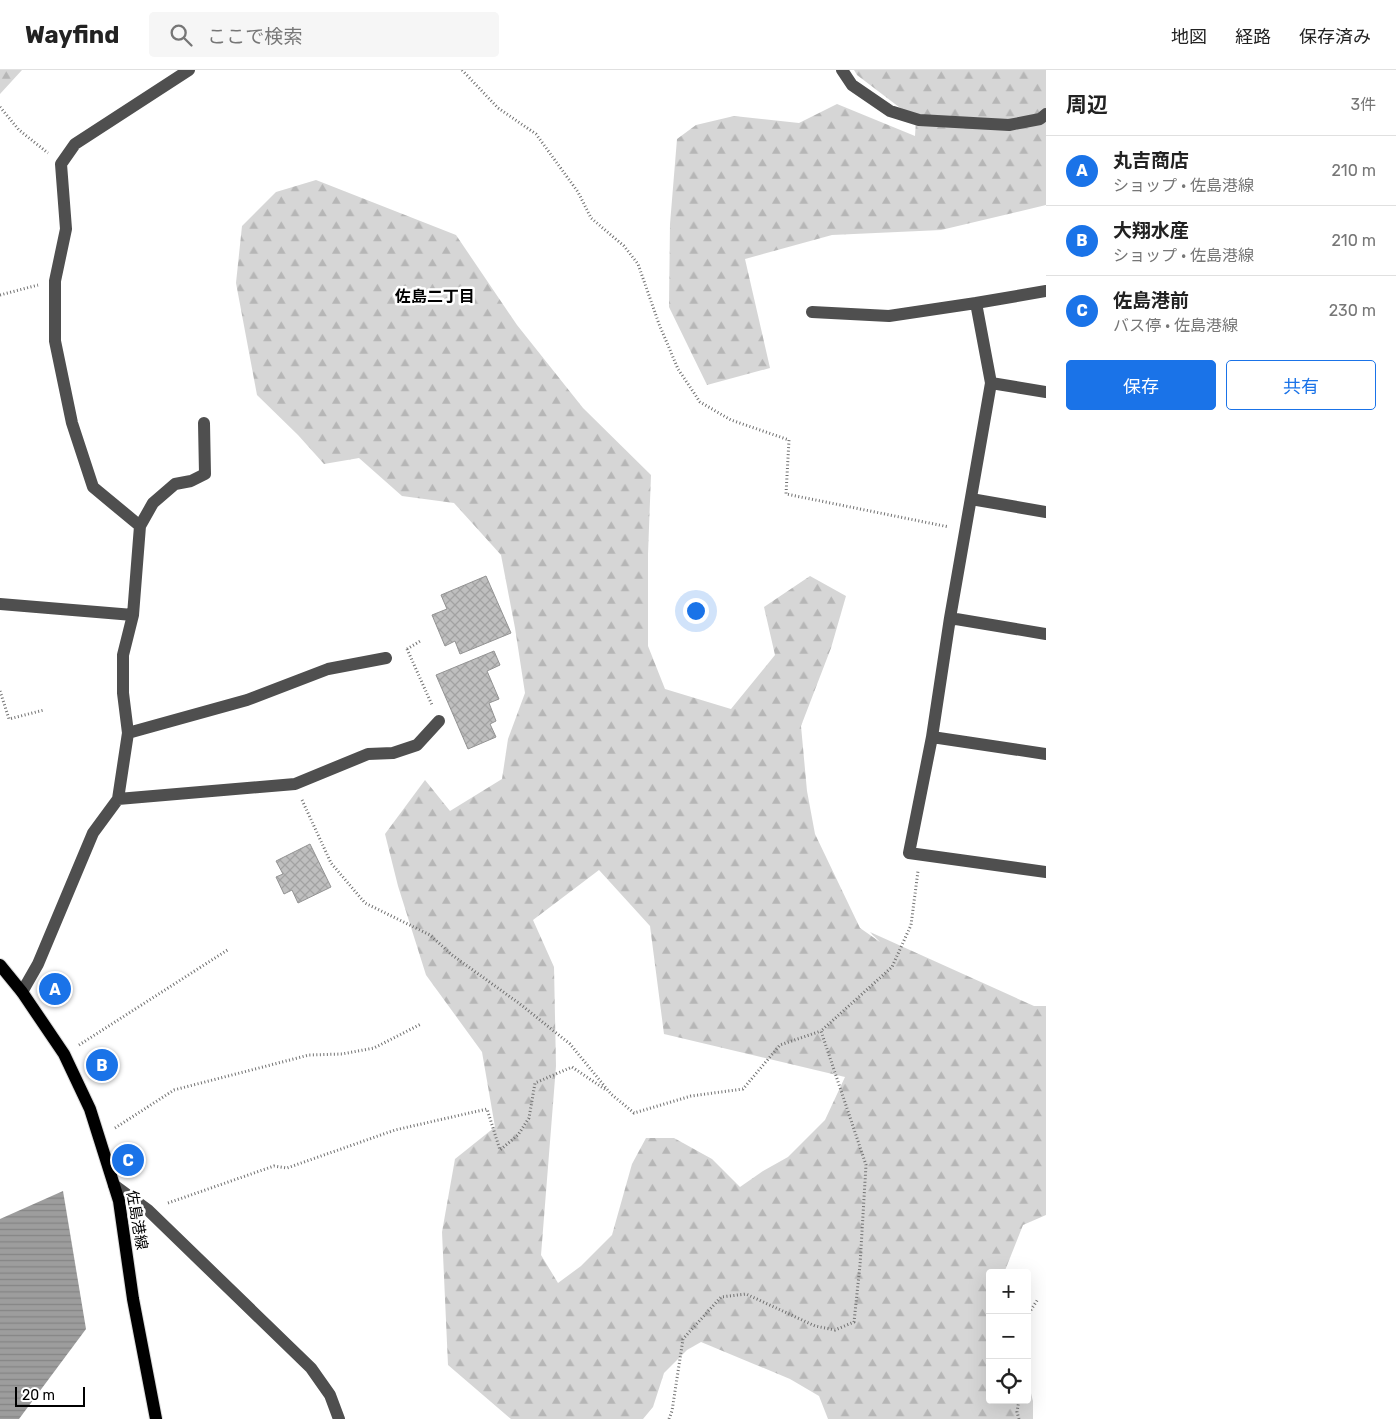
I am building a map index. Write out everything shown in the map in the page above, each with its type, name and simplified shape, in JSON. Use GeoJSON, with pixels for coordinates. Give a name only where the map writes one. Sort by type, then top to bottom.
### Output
{"type":"FeatureCollection","features":[{"type":"Feature","properties":{"kind":"main road","name":"佐島港線"},"geometry":{"type":"LineString","coordinates":[[1,968],[22,992],[64,1054],[90,1109],[119,1201],[133,1299],[156,1419]]}},
{"type":"Feature","properties":{"kind":"street"},"geometry":{"type":"LineString","coordinates":[[140,526],[93,487],[72,423],[55,342],[54,281],[66,230],[61,164],[75,144],[189,70]]}},
{"type":"Feature","properties":{"kind":"street"},"geometry":{"type":"LineString","coordinates":[[842,70],[852,85],[890,111],[919,120],[1008,125],[1040,119],[1046,114]]}},
{"type":"Feature","properties":{"kind":"street"},"geometry":{"type":"LineString","coordinates":[[812,312],[889,316],[1046,291]]}},
{"type":"Feature","properties":{"kind":"street"},"geometry":{"type":"LineString","coordinates":[[976,303],[991,384],[950,618],[932,737],[909,853],[1046,872]]}},
{"type":"Feature","properties":{"kind":"street"},"geometry":{"type":"LineString","coordinates":[[991,384],[1046,392]]}},
{"type":"Feature","properties":{"kind":"street"},"geometry":{"type":"LineString","coordinates":[[22,992],[38,964],[93,833],[118,799],[128,733],[123,693],[123,655],[133,615],[140,526],[153,503],[175,484],[205,474],[204,423]]}},
{"type":"Feature","properties":{"kind":"street"},"geometry":{"type":"LineString","coordinates":[[971,499],[1046,512]]}},
{"type":"Feature","properties":{"kind":"street"},"geometry":{"type":"LineString","coordinates":[[0,604],[133,615]]}},
{"type":"Feature","properties":{"kind":"street"},"geometry":{"type":"LineString","coordinates":[[950,618],[1046,634]]}},
{"type":"Feature","properties":{"kind":"street"},"geometry":{"type":"LineString","coordinates":[[128,733],[247,700],[328,669],[386,658]]}},
{"type":"Feature","properties":{"kind":"street"},"geometry":{"type":"LineString","coordinates":[[118,799],[295,784],[368,754],[393,753],[417,745],[439,721]]}},
{"type":"Feature","properties":{"kind":"street"},"geometry":{"type":"LineString","coordinates":[[932,737],[1046,754]]}},
{"type":"Feature","properties":{"kind":"street"},"geometry":{"type":"LineString","coordinates":[[114,1185],[148,1210],[310,1368],[330,1395],[340,1419]]}},
{"type":"Feature","properties":{"kind":"path"},"geometry":{"type":"LineString","coordinates":[[462,70],[498,108],[536,134],[578,192],[591,218],[624,246],[638,264],[659,324],[678,369],[700,402],[731,420],[789,440],[786,494],[966,530]]}},
{"type":"Feature","properties":{"kind":"path"},"geometry":{"type":"LineString","coordinates":[[0,107],[19,130],[61,164]]}},
{"type":"Feature","properties":{"kind":"path"},"geometry":{"type":"LineString","coordinates":[[0,295],[54,281]]}},
{"type":"Feature","properties":{"kind":"path"},"geometry":{"type":"LineString","coordinates":[[386,658],[407,650],[422,640]]}},
{"type":"Feature","properties":{"kind":"path"},"geometry":{"type":"LineString","coordinates":[[407,650],[439,721]]}},
{"type":"Feature","properties":{"kind":"path"},"geometry":{"type":"LineString","coordinates":[[0,690],[9,719],[44,710]]}},
{"type":"Feature","properties":{"kind":"path"},"geometry":{"type":"LineString","coordinates":[[295,784],[332,863],[365,903],[430,935],[452,955],[520,1004],[570,1044],[611,1094]]}},
{"type":"Feature","properties":{"kind":"path"},"geometry":{"type":"LineString","coordinates":[[148,1210],[274,1166],[287,1168],[395,1130],[487,1109],[500,1150],[518,1135],[529,1118],[535,1083],[572,1067],[611,1094],[634,1113],[691,1096],[742,1089],[780,1045],[821,1031],[835,1016],[892,968],[911,925],[920,855]]}},
{"type":"Feature","properties":{"kind":"path"},"geometry":{"type":"LineString","coordinates":[[64,1054],[229,949]]}},
{"type":"Feature","properties":{"kind":"path"},"geometry":{"type":"LineString","coordinates":[[99,1137],[174,1090],[309,1055],[342,1054],[374,1048],[420,1024]]}},
{"type":"Feature","properties":{"kind":"path"},"geometry":{"type":"LineString","coordinates":[[669,1419],[672,1412],[683,1339],[720,1297],[746,1294],[815,1326],[835,1330],[854,1322],[860,1265],[866,1165],[821,1031]]}},
{"type":"Feature","properties":{"kind":"path"},"geometry":{"type":"LineString","coordinates":[[1028,1314],[1038,1298]]}},
{"type":"Feature","properties":{"kind":"path"},"geometry":{"type":"LineString","coordinates":[[1018,1404],[1017,1412],[1019,1419]]}},
{"type":"Feature","properties":{"kind":"green space"},"geometry":{"type":"Polygon","coordinates":[[[0,70],[22,70],[0,94],[0,70]]]}},
{"type":"Feature","properties":{"kind":"green space"},"geometry":{"type":"Polygon","coordinates":[[[854,70],[1046,70],[1046,205],[941,230],[832,235],[745,259],[770,368],[707,385],[669,307],[670,224],[677,139],[696,125],[734,116],[799,123],[837,104],[915,136],[916,120],[857,75],[854,70]]]}},
{"type":"Feature","properties":{"kind":"green space"},"geometry":{"type":"Polygon","coordinates":[[[316,180],[456,235],[517,325],[583,408],[651,475],[648,554],[648,646],[665,689],[731,709],[775,655],[764,607],[810,576],[846,596],[831,648],[801,726],[807,791],[815,834],[860,928],[880,942],[870,932],[1034,1006],[1046,1006],[1046,1215],[1023,1225],[1006,1269],[986,1269],[986,1404],[1031,1404],[1031,1393],[1033,1419],[828,1419],[819,1396],[790,1379],[701,1342],[687,1350],[664,1373],[653,1407],[643,1419],[511,1419],[448,1365],[442,1232],[455,1159],[495,1127],[482,1052],[426,975],[398,886],[385,834],[425,780],[450,811],[502,779],[508,739],[525,693],[515,628],[501,555],[454,503],[402,496],[359,458],[324,464],[298,435],[257,395],[236,283],[242,226],[276,192],[316,180]],[[599,870],[533,920],[554,967],[556,1066],[541,1255],[558,1283],[581,1266],[612,1235],[632,1164],[646,1138],[674,1138],[712,1159],[740,1187],[788,1157],[825,1120],[845,1077],[664,1034],[650,926],[599,870]]]}},
{"type":"Feature","properties":{"kind":"shaded area"},"geometry":{"type":"Polygon","coordinates":[[[63,1191],[86,1329],[19,1419],[0,1419],[0,1219],[63,1191]]]}},
{"type":"Feature","properties":{"kind":"building"},"geometry":{"type":"Polygon","coordinates":[[[486,576],[511,633],[460,654],[455,641],[445,646],[432,615],[447,609],[441,595],[486,576]]]}},
{"type":"Feature","properties":{"kind":"building"},"geometry":{"type":"Polygon","coordinates":[[[494,651],[500,665],[487,671],[499,699],[489,703],[496,721],[490,724],[496,737],[468,749],[436,675],[494,651]]]}},
{"type":"Feature","properties":{"kind":"building"},"geometry":{"type":"Polygon","coordinates":[[[310,844],[331,887],[298,903],[292,890],[284,894],[276,877],[283,874],[276,861],[310,844]]]}},
{"type":"Feature","properties":{"kind":"place","name":"丸吉商店"},"geometry":{"type":"Point","coordinates":[55,989]}},
{"type":"Feature","properties":{"kind":"place","name":"大翔水産"},"geometry":{"type":"Point","coordinates":[102,1065]}},
{"type":"Feature","properties":{"kind":"place","name":"佐島港前"},"geometry":{"type":"Point","coordinates":[128,1160]}},
{"type":"Feature","properties":{"kind":"district","name":"佐島二丁目"},"geometry":{"type":"Point","coordinates":[435,296]}}]}
